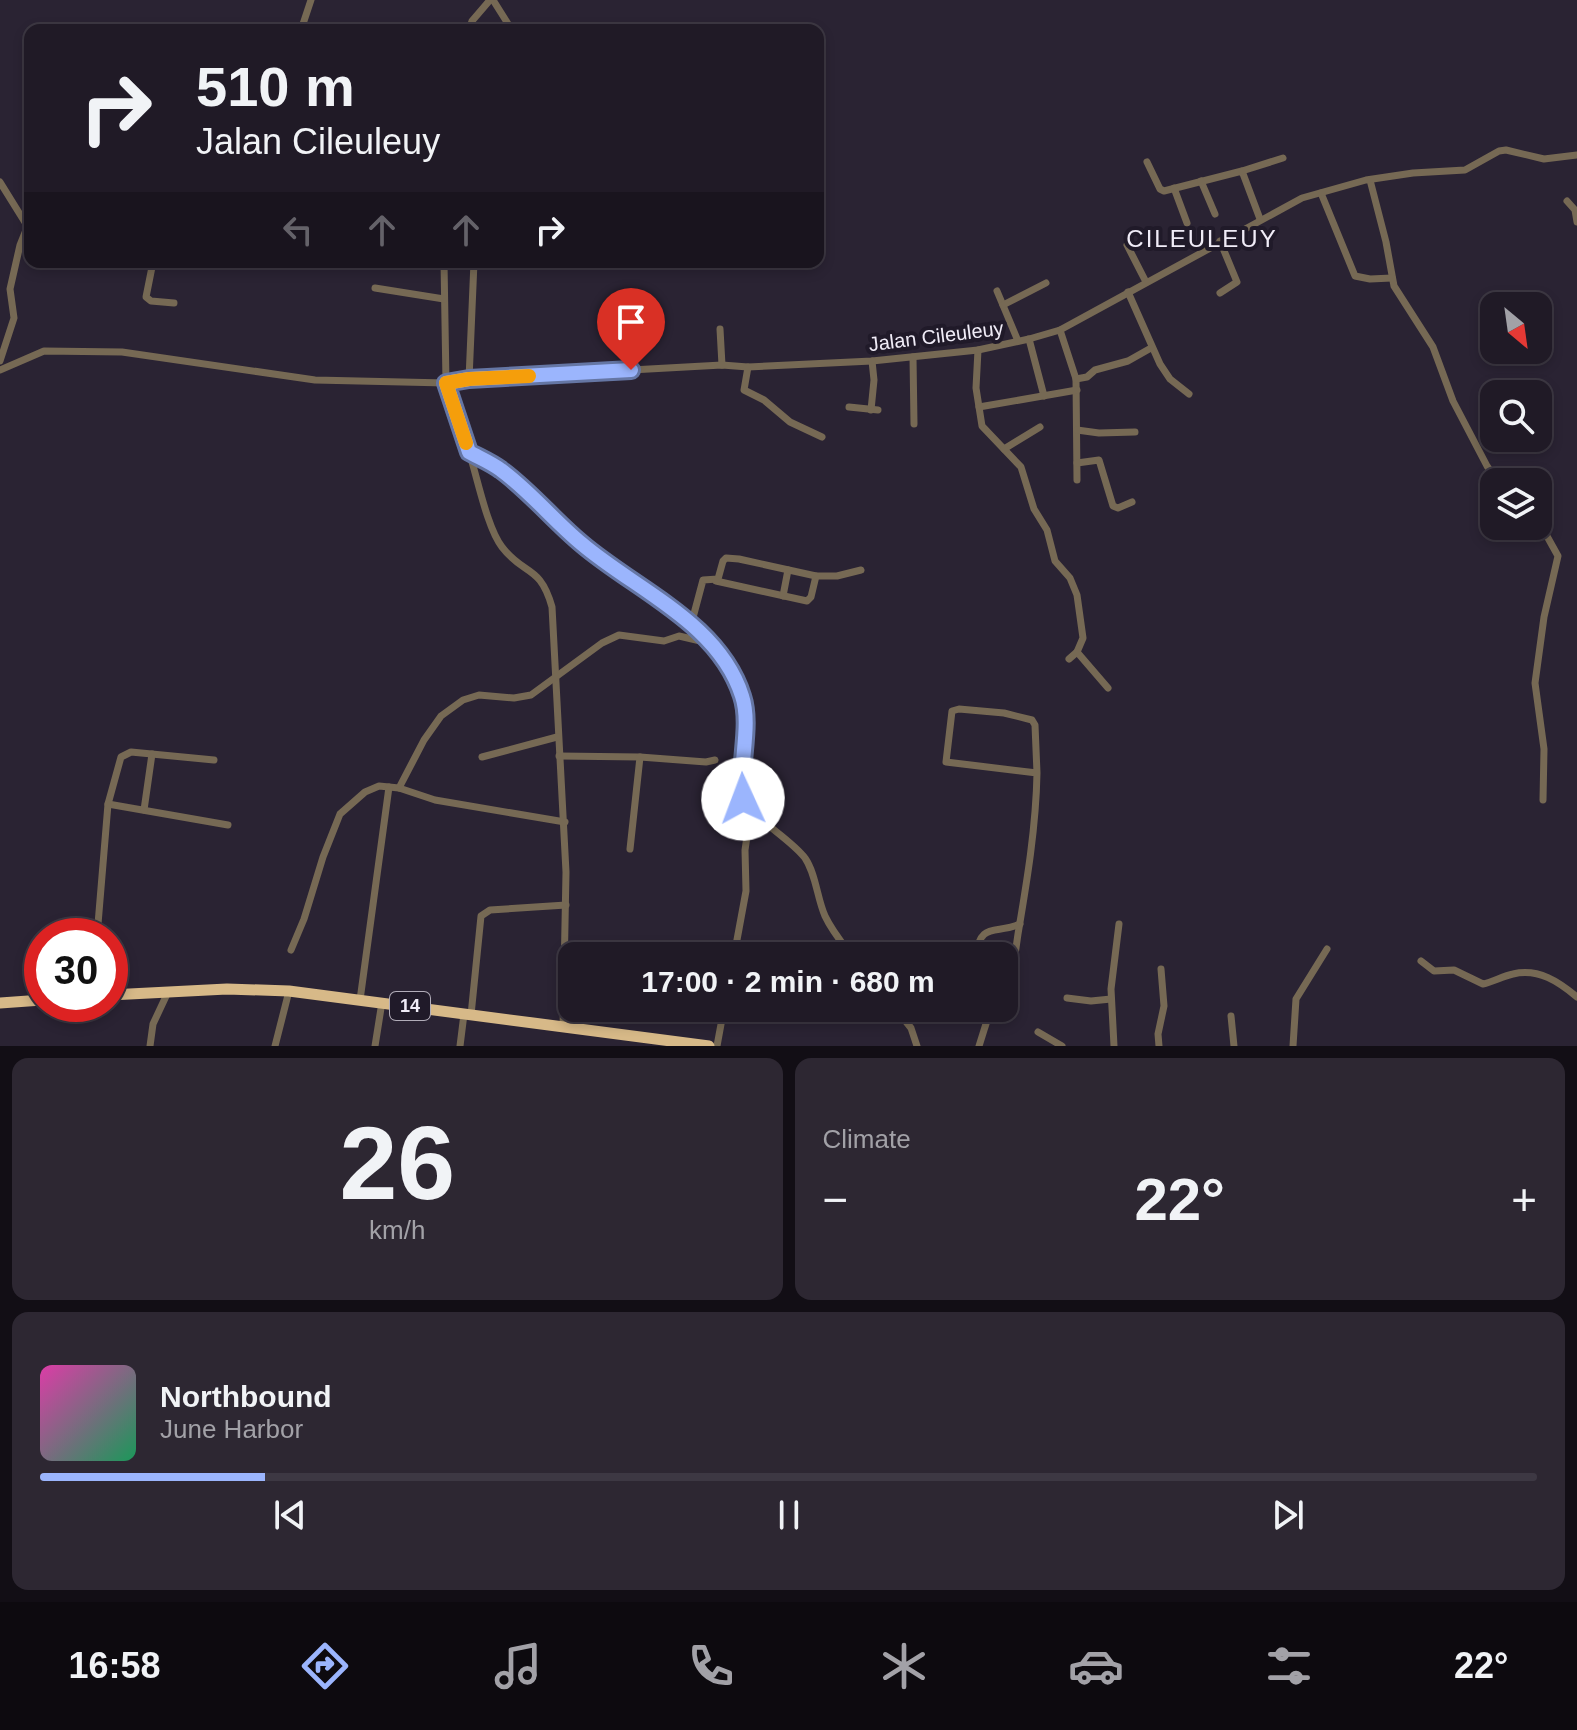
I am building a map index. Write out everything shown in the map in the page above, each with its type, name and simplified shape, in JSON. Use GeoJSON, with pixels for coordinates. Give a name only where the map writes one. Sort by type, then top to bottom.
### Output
{"type":"FeatureCollection","features":[{"type":"Feature","properties":{"kind":"highway","name":"14"},"geometry":{"type":"LineString","coordinates":[[128,994],[227,989],[289,991],[709,1046]]}},
{"type":"Feature","properties":{"kind":"highway"},"geometry":{"type":"LineString","coordinates":[[0,1003],[24,1001]]}},
{"type":"Feature","properties":{"kind":"street"},"geometry":{"type":"LineString","coordinates":[[303,24],[311,0]]}},
{"type":"Feature","properties":{"kind":"street"},"geometry":{"type":"LineString","coordinates":[[471,24],[490,1],[508,24]]}},
{"type":"Feature","properties":{"kind":"street","name":"Jalan Cileuleuy"},"geometry":{"type":"LineString","coordinates":[[0,370],[44,351],[122,352],[315,380],[446,383],[469,379],[722,365],[748,367],[872,361],[978,350],[1060,330],[1302,198],[1370,180],[1413,173],[1465,170],[1499,151],[1544,159],[1577,155]]}},
{"type":"Feature","properties":{"kind":"street"},"geometry":{"type":"LineString","coordinates":[[1147,162],[1161,191],[1283,158]]}},
{"type":"Feature","properties":{"kind":"street"},"geometry":{"type":"LineString","coordinates":[[1242,171],[1260,219]]}},
{"type":"Feature","properties":{"kind":"street"},"geometry":{"type":"LineString","coordinates":[[1370,180],[1396,289],[1433,347],[1453,401],[1490,468]]}},
{"type":"Feature","properties":{"kind":"street"},"geometry":{"type":"LineString","coordinates":[[1201,181],[1215,214]]}},
{"type":"Feature","properties":{"kind":"street"},"geometry":{"type":"LineString","coordinates":[[0,182],[24,216]]}},
{"type":"Feature","properties":{"kind":"street"},"geometry":{"type":"LineString","coordinates":[[1174,188],[1187,223]]}},
{"type":"Feature","properties":{"kind":"street"},"geometry":{"type":"LineString","coordinates":[[1321,193],[1355,276],[1392,278]]}},
{"type":"Feature","properties":{"kind":"street"},"geometry":{"type":"LineString","coordinates":[[1567,201],[1575,210],[1577,222]]}},
{"type":"Feature","properties":{"kind":"street"},"geometry":{"type":"LineString","coordinates":[[0,361],[14,318],[10,289],[24,237]]}},
{"type":"Feature","properties":{"kind":"street"},"geometry":{"type":"LineString","coordinates":[[1220,241],[1237,282],[1220,293]]}},
{"type":"Feature","properties":{"kind":"street"},"geometry":{"type":"LineString","coordinates":[[1127,245],[1146,282]]}},
{"type":"Feature","properties":{"kind":"street"},"geometry":{"type":"LineString","coordinates":[[152,268],[146,297],[151,301],[174,303]]}},
{"type":"Feature","properties":{"kind":"street"},"geometry":{"type":"LineString","coordinates":[[444,268],[446,383],[501,546],[540,577],[552,607],[557,737],[565,822],[563,1028]]}},
{"type":"Feature","properties":{"kind":"street"},"geometry":{"type":"LineString","coordinates":[[469,379],[474,268]]}},
{"type":"Feature","properties":{"kind":"street"},"geometry":{"type":"LineString","coordinates":[[1003,305],[1046,283]]}},
{"type":"Feature","properties":{"kind":"street"},"geometry":{"type":"LineString","coordinates":[[375,288],[444,299]]}},
{"type":"Feature","properties":{"kind":"street"},"geometry":{"type":"LineString","coordinates":[[997,291],[1018,341]]}},
{"type":"Feature","properties":{"kind":"street"},"geometry":{"type":"LineString","coordinates":[[1128,292],[1151,348],[1170,379],[1189,394]]}},
{"type":"Feature","properties":{"kind":"street"},"geometry":{"type":"LineString","coordinates":[[720,329],[722,365]]}},
{"type":"Feature","properties":{"kind":"street"},"geometry":{"type":"LineString","coordinates":[[1060,330],[1076,379],[1077,480]]}},
{"type":"Feature","properties":{"kind":"street"},"geometry":{"type":"LineString","coordinates":[[1029,339],[1044,396]]}},
{"type":"Feature","properties":{"kind":"street"},"geometry":{"type":"LineString","coordinates":[[1076,379],[1128,361],[1151,348]]}},
{"type":"Feature","properties":{"kind":"street"},"geometry":{"type":"LineString","coordinates":[[978,350],[976,388],[985,430],[1021,467],[1034,509],[1047,530],[1055,561],[1075,588],[1084,630],[1077,652],[1069,659]]}},
{"type":"Feature","properties":{"kind":"street"},"geometry":{"type":"LineString","coordinates":[[913,357],[914,424]]}},
{"type":"Feature","properties":{"kind":"street"},"geometry":{"type":"LineString","coordinates":[[849,407],[875,410],[872,361]]}},
{"type":"Feature","properties":{"kind":"street"},"geometry":{"type":"LineString","coordinates":[[748,367],[744,390],[764,400],[790,422],[822,437]]}},
{"type":"Feature","properties":{"kind":"street"},"geometry":{"type":"LineString","coordinates":[[979,407],[1077,390]]}},
{"type":"Feature","properties":{"kind":"street"},"geometry":{"type":"LineString","coordinates":[[1004,449],[1040,427]]}},
{"type":"Feature","properties":{"kind":"street"},"geometry":{"type":"LineString","coordinates":[[1077,430],[1135,432]]}},
{"type":"Feature","properties":{"kind":"street"},"geometry":{"type":"LineString","coordinates":[[469,452],[501,470],[583,546],[712,643],[737,682],[746,708],[740,778],[743,799],[790,841],[807,861],[825,916],[840,942]]}},
{"type":"Feature","properties":{"kind":"street"},"geometry":{"type":"LineString","coordinates":[[1077,463],[1099,460],[1113,506],[1118,508],[1132,502]]}},
{"type":"Feature","properties":{"kind":"street"},"geometry":{"type":"LineString","coordinates":[[1543,800],[1544,749],[1535,683],[1544,617],[1558,565],[1558,556],[1549,540]]}},
{"type":"Feature","properties":{"kind":"street"},"geometry":{"type":"LineString","coordinates":[[716,581],[723,561],[730,557],[816,576],[837,576],[861,570]]}},
{"type":"Feature","properties":{"kind":"street"},"geometry":{"type":"LineString","coordinates":[[783,596],[788,570]]}},
{"type":"Feature","properties":{"kind":"street"},"geometry":{"type":"LineString","coordinates":[[691,625],[703,580],[809,600],[816,576]]}},
{"type":"Feature","properties":{"kind":"street"},"geometry":{"type":"LineString","coordinates":[[399,788],[424,740],[441,716],[463,700],[479,695],[525,697],[602,643],[619,635],[664,641],[679,636],[712,643]]}},
{"type":"Feature","properties":{"kind":"street"},"geometry":{"type":"LineString","coordinates":[[1077,652],[1108,688]]}},
{"type":"Feature","properties":{"kind":"street"},"geometry":{"type":"LineString","coordinates":[[1016,942],[1036,810],[1037,773],[1035,725],[1030,719],[1004,713],[952,711],[946,762],[1037,773]]}},
{"type":"Feature","properties":{"kind":"street"},"geometry":{"type":"LineString","coordinates":[[482,757],[557,737]]}},
{"type":"Feature","properties":{"kind":"street"},"geometry":{"type":"LineString","coordinates":[[98,918],[108,804],[123,754],[214,760]]}},
{"type":"Feature","properties":{"kind":"street"},"geometry":{"type":"LineString","coordinates":[[144,810],[152,754]]}},
{"type":"Feature","properties":{"kind":"street"},"geometry":{"type":"LineString","coordinates":[[559,756],[715,760]]}},
{"type":"Feature","properties":{"kind":"street"},"geometry":{"type":"LineString","coordinates":[[630,849],[640,757]]}},
{"type":"Feature","properties":{"kind":"street"},"geometry":{"type":"LineString","coordinates":[[291,950],[340,814],[365,792],[379,786],[399,788],[435,800],[565,822]]}},
{"type":"Feature","properties":{"kind":"street"},"geometry":{"type":"LineString","coordinates":[[360,1000],[389,787]]}},
{"type":"Feature","properties":{"kind":"street"},"geometry":{"type":"LineString","coordinates":[[108,804],[228,825]]}},
{"type":"Feature","properties":{"kind":"street"},"geometry":{"type":"LineString","coordinates":[[737,942],[746,891],[745,850],[751,809]]}},
{"type":"Feature","properties":{"kind":"street"},"geometry":{"type":"LineString","coordinates":[[460,1046],[481,916],[490,910],[566,905]]}},
{"type":"Feature","properties":{"kind":"street"},"geometry":{"type":"LineString","coordinates":[[978,942],[981,935],[1020,924]]}},
{"type":"Feature","properties":{"kind":"street"},"geometry":{"type":"LineString","coordinates":[[1114,1046],[1111,999],[1119,924]]}},
{"type":"Feature","properties":{"kind":"street"},"geometry":{"type":"LineString","coordinates":[[1293,1046],[1296,999],[1327,949]]}},
{"type":"Feature","properties":{"kind":"street"},"geometry":{"type":"LineString","coordinates":[[1421,961],[1434,971],[1454,970],[1483,984],[1519,973],[1544,975],[1577,997]]}},
{"type":"Feature","properties":{"kind":"street"},"geometry":{"type":"LineString","coordinates":[[1159,1046],[1158,1034],[1164,1006],[1161,969]]}},
{"type":"Feature","properties":{"kind":"street"},"geometry":{"type":"LineString","coordinates":[[275,1046],[289,991]]}},
{"type":"Feature","properties":{"kind":"street"},"geometry":{"type":"LineString","coordinates":[[150,1046],[153,1024],[168,992]]}},
{"type":"Feature","properties":{"kind":"street"},"geometry":{"type":"LineString","coordinates":[[1067,998],[1091,1001],[1111,999]]}},
{"type":"Feature","properties":{"kind":"street"},"geometry":{"type":"LineString","coordinates":[[375,1046],[382,1002]]}},
{"type":"Feature","properties":{"kind":"street"},"geometry":{"type":"LineString","coordinates":[[1231,1016],[1234,1046]]}},
{"type":"Feature","properties":{"kind":"street"},"geometry":{"type":"LineString","coordinates":[[717,1046],[721,1022]]}},
{"type":"Feature","properties":{"kind":"street"},"geometry":{"type":"LineString","coordinates":[[906,1022],[917,1046]]}},
{"type":"Feature","properties":{"kind":"street"},"geometry":{"type":"LineString","coordinates":[[979,1046],[985,1022]]}},
{"type":"Feature","properties":{"kind":"street"},"geometry":{"type":"LineString","coordinates":[[1038,1032],[1062,1046]]}},
{"type":"Feature","properties":{"kind":"slow traffic"},"geometry":{"type":"LineString","coordinates":[[466,443],[446,383],[529,376]]}},
{"type":"Feature","properties":{"kind":"district","name":"CILEULEUY"},"geometry":{"type":"Point","coordinates":[1202,238]}},
{"type":"Feature","properties":{"kind":"route"},"geometry":{"type":"LineString","coordinates":[[631,370],[446,383],[469,452],[501,470],[583,546],[691,625],[712,643],[724,659],[737,682],[746,708],[740,778],[743,799]]}}]}
